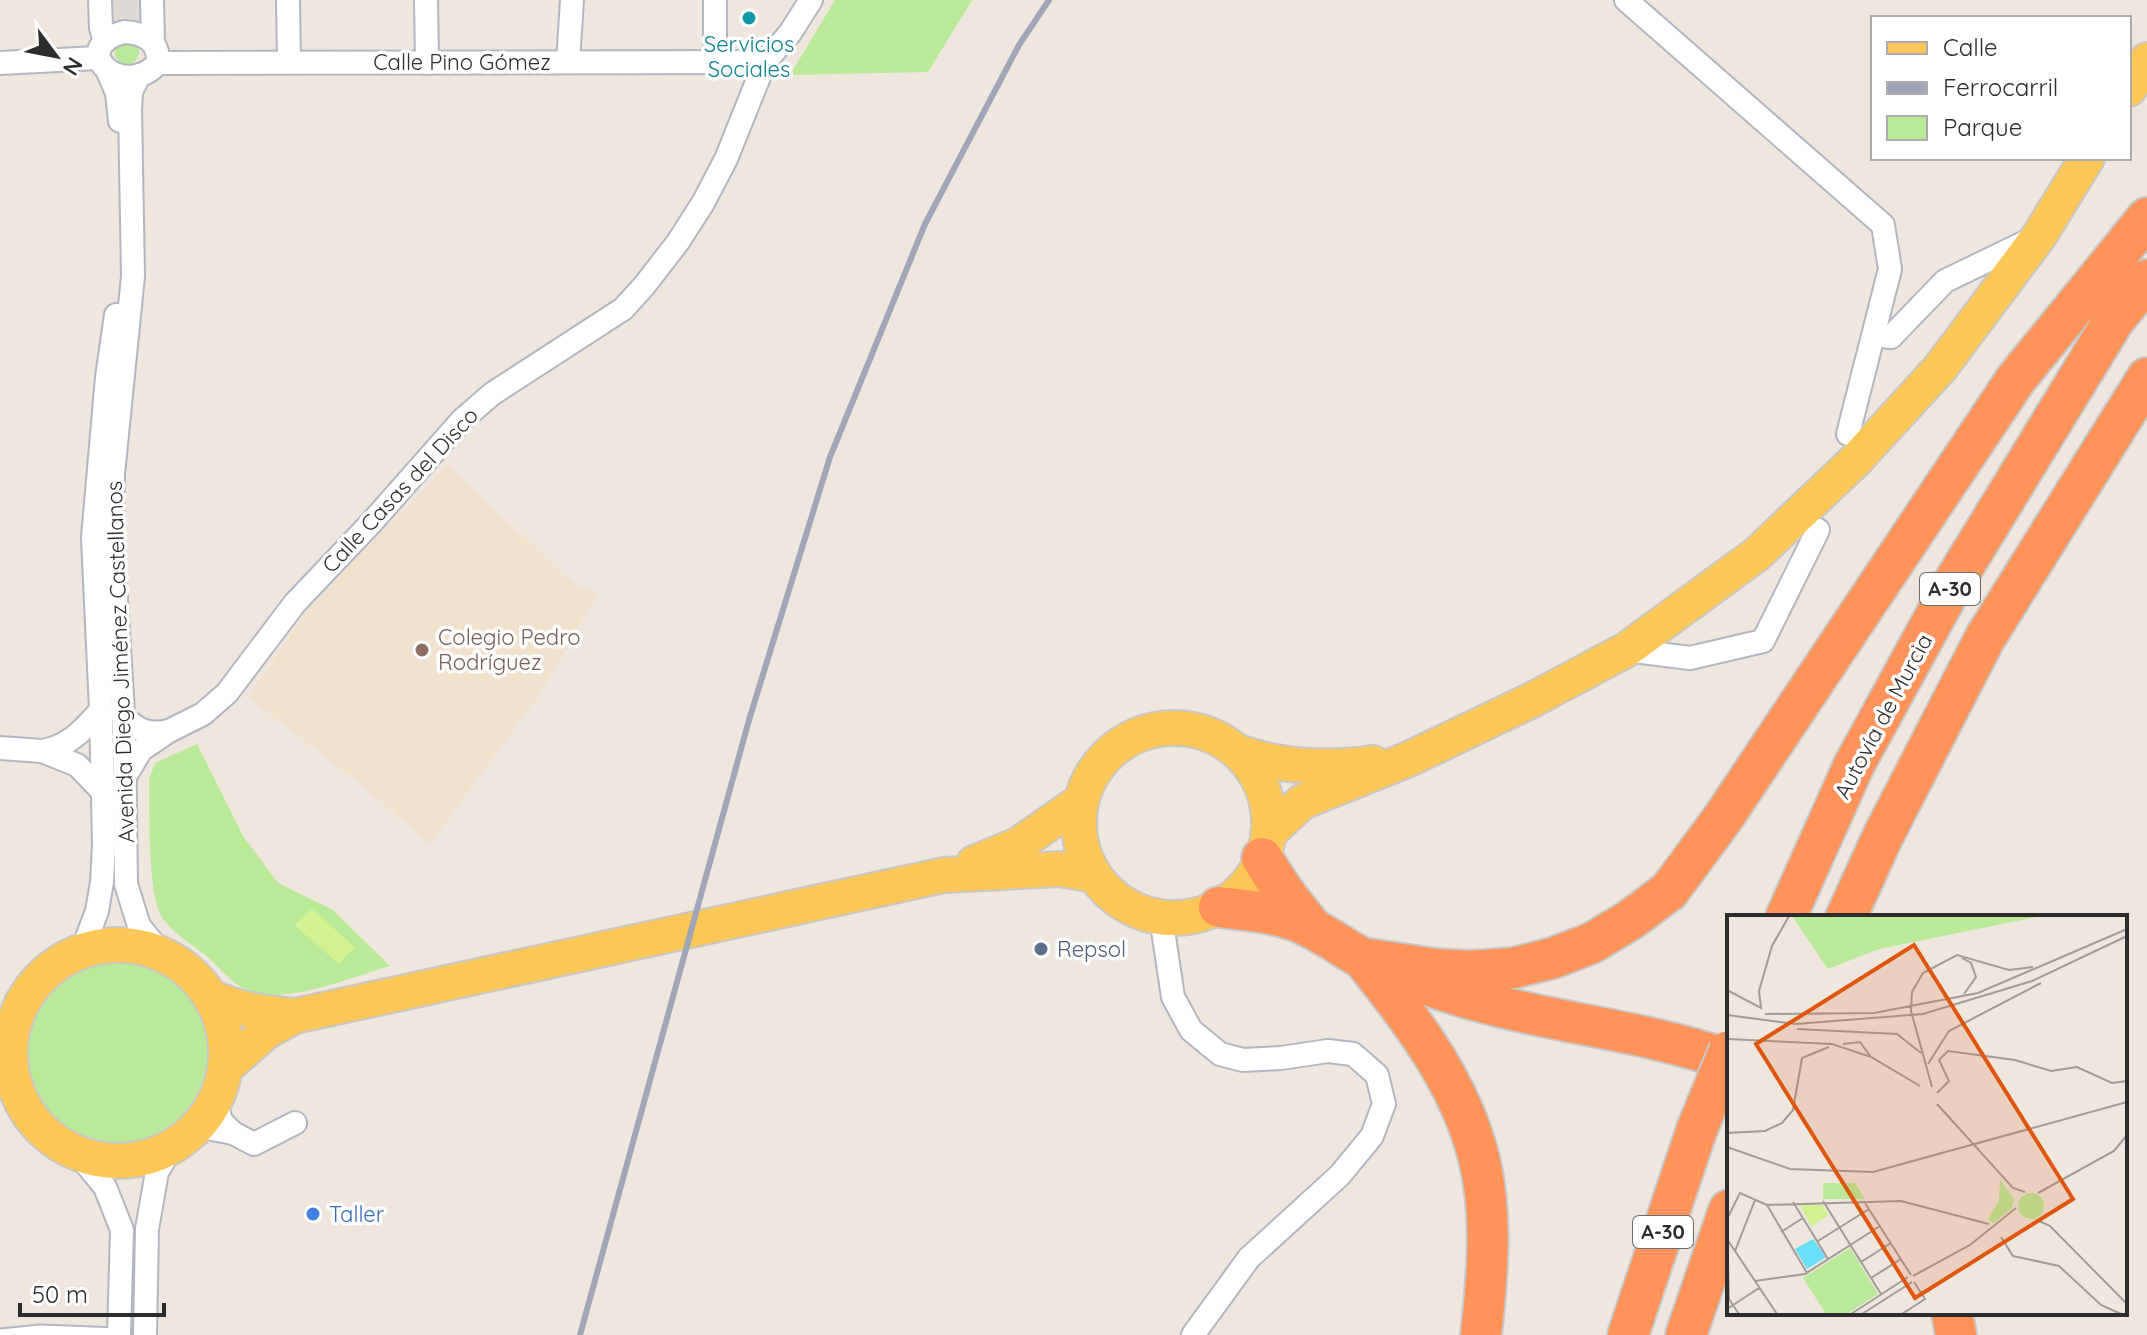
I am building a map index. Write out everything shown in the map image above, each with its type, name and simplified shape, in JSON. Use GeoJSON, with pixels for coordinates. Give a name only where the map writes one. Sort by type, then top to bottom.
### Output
{"type":"FeatureCollection","features":[{"type":"Feature","properties":{"kind":"highway"},"geometry":{"type":"LineString","coordinates":[[1362,958],[1435,969],[1469,971],[1513,968],[1553,958],[1592,943],[1669,891],[1759,766],[2016,379],[2147,218]]}},
{"type":"Feature","properties":{"kind":"highway","name":"Autovía de Murcia"},"geometry":{"type":"LineString","coordinates":[[1787,915],[1854,765],[1954,582],[2114,320],[2147,280]]}},
{"type":"Feature","properties":{"kind":"highway","name":"A-30"},"geometry":{"type":"LineString","coordinates":[[1847,915],[1884,834],[1985,638],[2147,378]]}},
{"type":"Feature","properties":{"kind":"highway"},"geometry":{"type":"LineString","coordinates":[[1265,846],[1283,891],[1312,928]]}},
{"type":"Feature","properties":{"kind":"highway"},"geometry":{"type":"LineString","coordinates":[[1219,907],[1269,913],[1312,928],[1362,958],[1403,977],[1475,1001],[1685,1045],[1727,1059]]}},
{"type":"Feature","properties":{"kind":"highway"},"geometry":{"type":"LineString","coordinates":[[1362,958],[1406,1013],[1434,1056],[1457,1096],[1475,1142],[1488,1221],[1481,1335]]}},
{"type":"Feature","properties":{"kind":"highway","name":"A-30"},"geometry":{"type":"LineString","coordinates":[[1628,1335],[1697,1129],[1727,1056]]}},
{"type":"Feature","properties":{"kind":"highway","name":"A-30"},"geometry":{"type":"LineString","coordinates":[[1686,1335],[1727,1216]]}},
{"type":"Feature","properties":{"kind":"highway"},"geometry":{"type":"LineString","coordinates":[[1693,1335],[1727,1217]]}},
{"type":"Feature","properties":{"kind":"highway"},"geometry":{"type":"LineString","coordinates":[[1952,1315],[1956,1335]]}},
{"type":"Feature","properties":{"kind":"main road"},"geometry":{"type":"LineString","coordinates":[[2131,86],[2147,60]]}},
{"type":"Feature","properties":{"kind":"main road"},"geometry":{"type":"LineString","coordinates":[[1409,759],[1339,767],[1296,766],[1266,762],[1238,752],[1215,737],[1188,728],[1160,729],[1133,737],[1109,753],[1092,775],[1081,801],[1079,826],[1083,851],[1094,875],[1112,895],[1135,910],[1161,917],[1191,916],[1219,907],[1237,894],[1252,877],[1265,846],[1302,802],[1409,759],[1532,700],[1626,650],[1757,554],[1856,460],[1941,367],[2039,236],[2086,160]]}},
{"type":"Feature","properties":{"kind":"main road"},"geometry":{"type":"LineString","coordinates":[[1238,752],[1257,776],[1267,804],[1265,846]]}},
{"type":"Feature","properties":{"kind":"main road"},"geometry":{"type":"LineString","coordinates":[[944,875],[1018,845],[1081,801]]}},
{"type":"Feature","properties":{"kind":"main road"},"geometry":{"type":"LineString","coordinates":[[202,1110],[224,1031],[210,996],[189,971],[161,953],[122,945],[101,946],[82,951],[56,964],[34,984],[5,1042],[12,1075],[13,1106],[50,1137],[78,1154],[109,1161],[141,1158],[202,1110],[267,1031],[295,1016],[944,875],[1060,869],[1094,875]]}},
{"type":"Feature","properties":{"kind":"main road"},"geometry":{"type":"LineString","coordinates":[[210,996],[227,1005],[258,1013],[295,1016]]}},
{"type":"Feature","properties":{"kind":"street","name":"Avenida Diego Jiménez Castellanos"},"geometry":{"type":"LineString","coordinates":[[100,0],[104,57],[120,109],[122,235],[118,302],[107,377],[93,538],[112,713],[126,776],[126,884],[139,926],[161,953]]}},
{"type":"Feature","properties":{"kind":"street","name":"Avenida Diego Jiménez Castellanos"},"geometry":{"type":"LineString","coordinates":[[82,951],[97,911],[102,882],[102,791],[112,713],[113,474],[133,276],[130,109],[131,92],[150,60],[152,0]]}},
{"type":"Feature","properties":{"kind":"street"},"geometry":{"type":"LineString","coordinates":[[288,0],[289,61]]}},
{"type":"Feature","properties":{"kind":"street"},"geometry":{"type":"LineString","coordinates":[[426,0],[427,63]]}},
{"type":"Feature","properties":{"kind":"street"},"geometry":{"type":"LineString","coordinates":[[568,62],[572,0]]}},
{"type":"Feature","properties":{"kind":"street"},"geometry":{"type":"LineString","coordinates":[[715,0],[715,62]]}},
{"type":"Feature","properties":{"kind":"street","name":"Calle Casas del Disco"},"geometry":{"type":"LineString","coordinates":[[126,776],[141,750],[203,714],[227,693],[295,603],[462,420],[492,394],[623,309],[644,286],[703,203],[726,159],[765,62],[790,33],[811,0]]}},
{"type":"Feature","properties":{"kind":"street"},"geometry":{"type":"LineString","coordinates":[[1626,0],[1883,225],[1890,269],[1848,434]]}},
{"type":"Feature","properties":{"kind":"street"},"geometry":{"type":"LineString","coordinates":[[0,63],[104,57],[128,77],[150,60],[135,32],[124,32],[104,57]]}},
{"type":"Feature","properties":{"kind":"street","name":"Calle Pino Gómez"},"geometry":{"type":"LineString","coordinates":[[150,60],[765,62]]}},
{"type":"Feature","properties":{"kind":"street"},"geometry":{"type":"LineString","coordinates":[[1874,335],[1891,337],[1945,281],[2039,236]]}},
{"type":"Feature","properties":{"kind":"street"},"geometry":{"type":"LineString","coordinates":[[1626,650],[1690,658],[1763,641],[1818,530]]}},
{"type":"Feature","properties":{"kind":"street"},"geometry":{"type":"LineString","coordinates":[[0,748],[56,749],[112,713],[143,732],[155,734],[169,731]]}},
{"type":"Feature","properties":{"kind":"street"},"geometry":{"type":"LineString","coordinates":[[42,751],[77,765],[102,791]]}},
{"type":"Feature","properties":{"kind":"street"},"geometry":{"type":"LineString","coordinates":[[1161,917],[1173,997],[1191,1030],[1220,1054],[1243,1060],[1328,1051],[1353,1054],[1377,1075],[1384,1104],[1372,1136],[1340,1175],[1249,1258],[1193,1335]]}},
{"type":"Feature","properties":{"kind":"street"},"geometry":{"type":"LineString","coordinates":[[145,1335],[149,1217],[157,1172],[202,1110],[254,1144],[295,1123]]}},
{"type":"Feature","properties":{"kind":"street"},"geometry":{"type":"LineString","coordinates":[[78,1154],[105,1187],[122,1230],[119,1335]]}},
{"type":"Feature","properties":{"kind":"lane"},"geometry":{"type":"LineString","coordinates":[[0,1335],[40,1331],[119,1335]]}},
{"type":"Feature","properties":{"kind":"shaded area"},"geometry":{"type":"Polygon","coordinates":[[[105,0],[144,0],[144,24],[105,28],[105,0]]]}},
{"type":"Feature","properties":{"kind":"shaded area","name":"Colegio Pedro Rodríguez"},"geometry":{"type":"Polygon","coordinates":[[[447,465],[577,587],[598,593],[541,692],[430,844],[364,787],[248,697],[308,609],[447,465]]]}},
{"type":"Feature","properties":{"kind":"green space"},"geometry":{"type":"Polygon","coordinates":[[[835,0],[972,0],[928,72],[790,75],[835,0]]]}},
{"type":"Feature","properties":{"kind":"green space"},"geometry":{"type":"Polygon","coordinates":[[[127,40],[136,43],[139,52],[136,61],[127,64],[118,61],[115,52],[118,43],[127,40]]]}},
{"type":"Feature","properties":{"kind":"green space"},"geometry":{"type":"Polygon","coordinates":[[[197,744],[243,836],[278,883],[333,910],[390,966],[303,992],[253,992],[234,983],[168,925],[158,908],[154,892],[149,779],[155,763],[197,744]]]}},
{"type":"Feature","properties":{"kind":"green space"},"geometry":{"type":"Polygon","coordinates":[[[312,909],[355,947],[339,964],[294,925],[312,909]]]}},
{"type":"Feature","properties":{"kind":"green space"},"geometry":{"type":"Polygon","coordinates":[[[119,961],[155,968],[185,988],[205,1018],[212,1054],[205,1090],[185,1120],[155,1140],[119,1147],[83,1140],[53,1120],[33,1090],[26,1054],[33,1018],[53,988],[83,968],[119,961]]]}},
{"type":"Feature","properties":{"kind":"railway"},"geometry":{"type":"LineString","coordinates":[[580,1335],[749,720],[830,457],[925,224],[1019,45],[1049,0]]}},
{"type":"Feature","properties":{"kind":"place","name":"Servicios Sociales"},"geometry":{"type":"Point","coordinates":[749,18]}},
{"type":"Feature","properties":{"kind":"place","name":"Colegio Pedro Rodríguez"},"geometry":{"type":"Point","coordinates":[422,650]}},
{"type":"Feature","properties":{"kind":"place","name":"Repsol"},"geometry":{"type":"Point","coordinates":[1041,949]}},
{"type":"Feature","properties":{"kind":"place","name":"Taller"},"geometry":{"type":"Point","coordinates":[313,1214]}}]}
